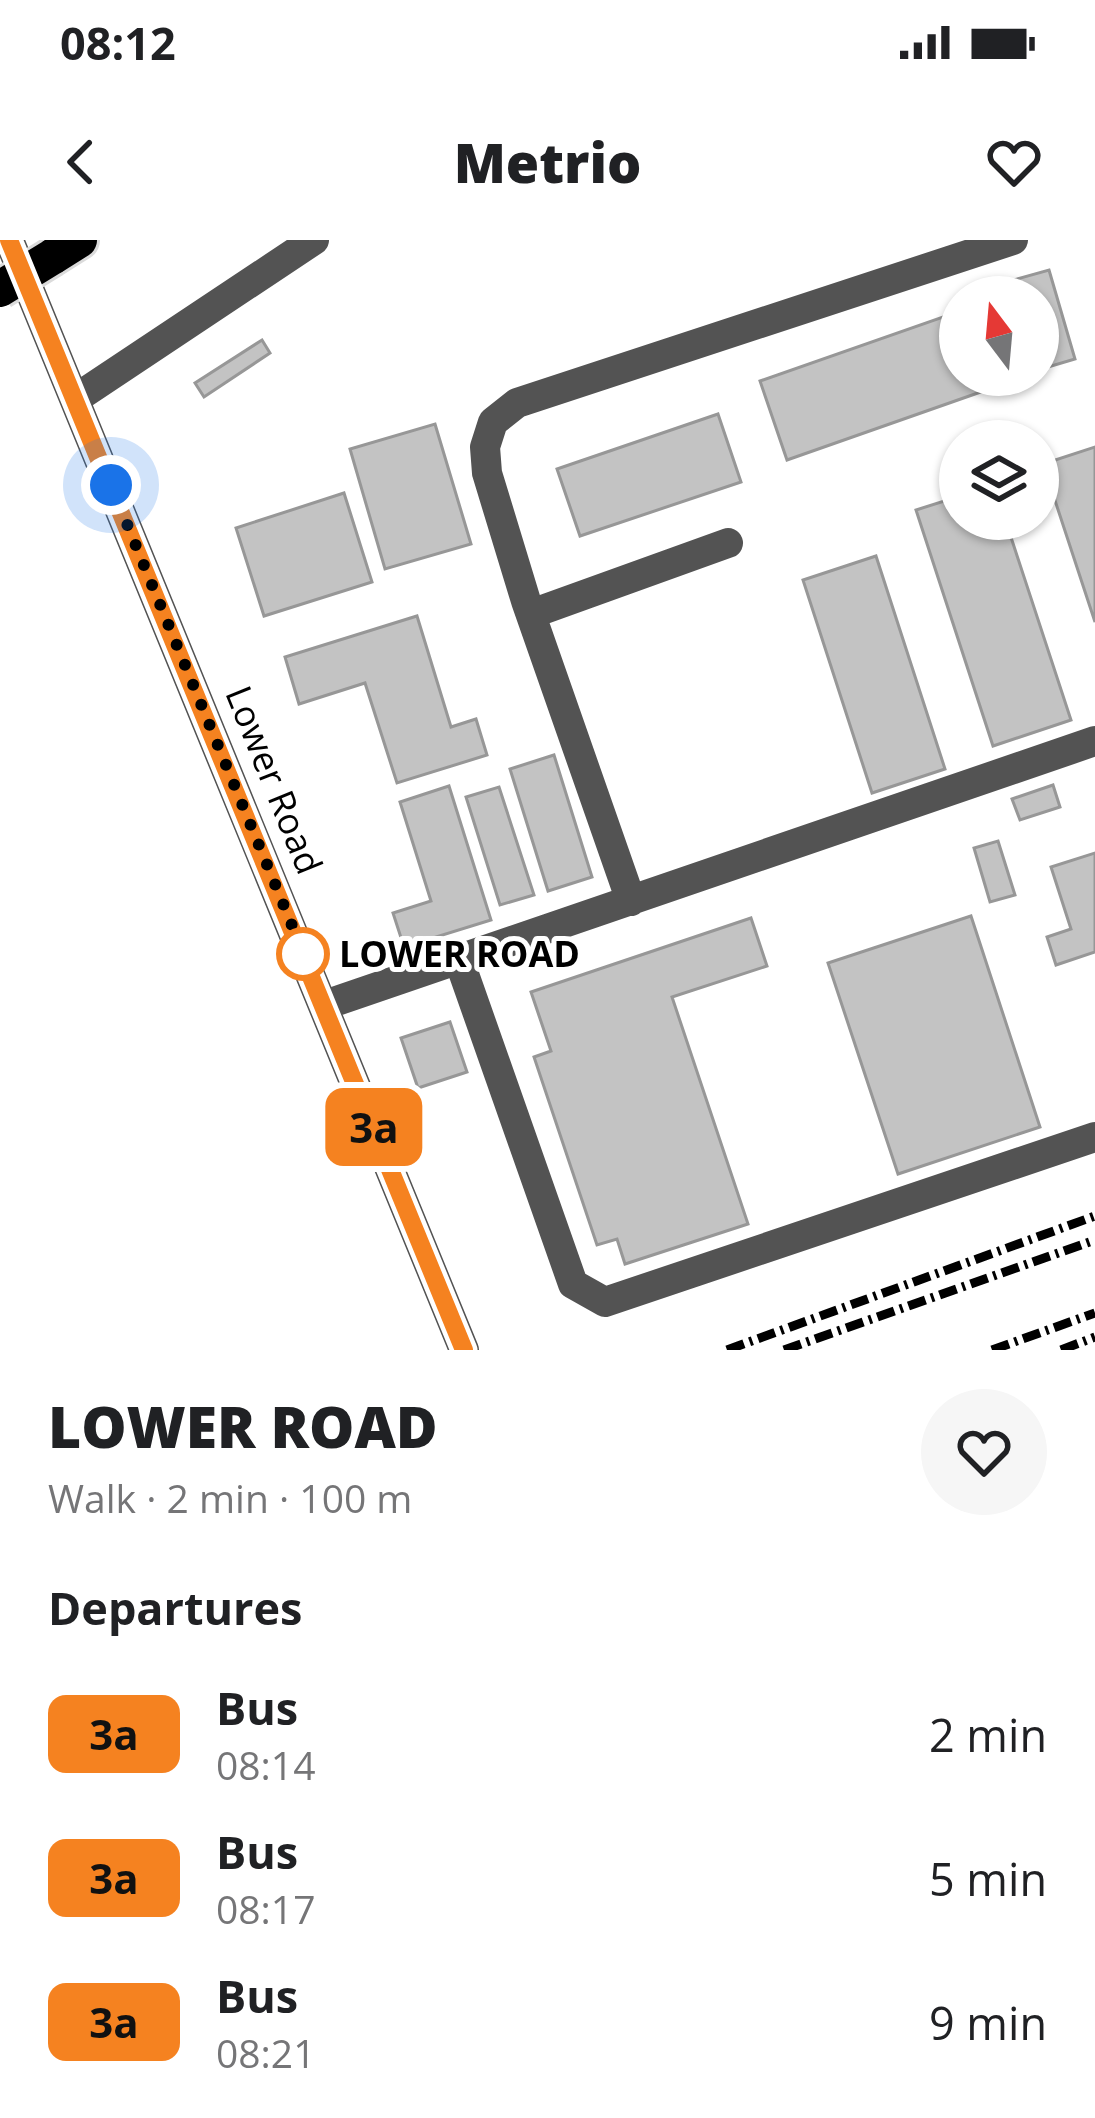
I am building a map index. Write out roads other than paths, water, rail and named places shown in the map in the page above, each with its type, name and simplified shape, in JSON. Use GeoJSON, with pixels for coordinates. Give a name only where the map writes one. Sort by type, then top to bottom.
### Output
{"type":"FeatureCollection","features":[{"type":"Feature","properties":{"kind":"highway"},"geometry":{"type":"LineString","coordinates":[[0,290],[66,248]]}},
{"type":"Feature","properties":{"kind":"street","name":"Lower Road"},"geometry":{"type":"LineString","coordinates":[[9,240],[464,1350]]}},
{"type":"Feature","properties":{"kind":"street"},"geometry":{"type":"LineString","coordinates":[[75,399],[314,240]]}},
{"type":"Feature","properties":{"kind":"street"},"geometry":{"type":"LineString","coordinates":[[631,901],[531,614],[488,473],[485,447],[493,422],[518,403],[1013,240]]}},
{"type":"Feature","properties":{"kind":"street"},"geometry":{"type":"LineString","coordinates":[[531,614],[728,543]]}},
{"type":"Feature","properties":{"kind":"street"},"geometry":{"type":"LineString","coordinates":[[325,1006],[1095,741]]}},
{"type":"Feature","properties":{"kind":"street"},"geometry":{"type":"LineString","coordinates":[[459,960],[573,1284],[605,1302],[1095,1137]]}},
{"type":"Feature","properties":{"kind":"railway"},"geometry":{"type":"LineString","coordinates":[[727,1350],[1095,1216]]}},
{"type":"Feature","properties":{"kind":"railway"},"geometry":{"type":"LineString","coordinates":[[784,1350],[1095,1240]]}},
{"type":"Feature","properties":{"kind":"railway"},"geometry":{"type":"LineString","coordinates":[[992,1350],[1095,1313]]}},
{"type":"Feature","properties":{"kind":"railway"},"geometry":{"type":"LineString","coordinates":[[1061,1350],[1095,1337]]}},
{"type":"Feature","properties":{"kind":"place","name":"LOWER ROAD"},"geometry":{"type":"Point","coordinates":[303,954]}}]}
